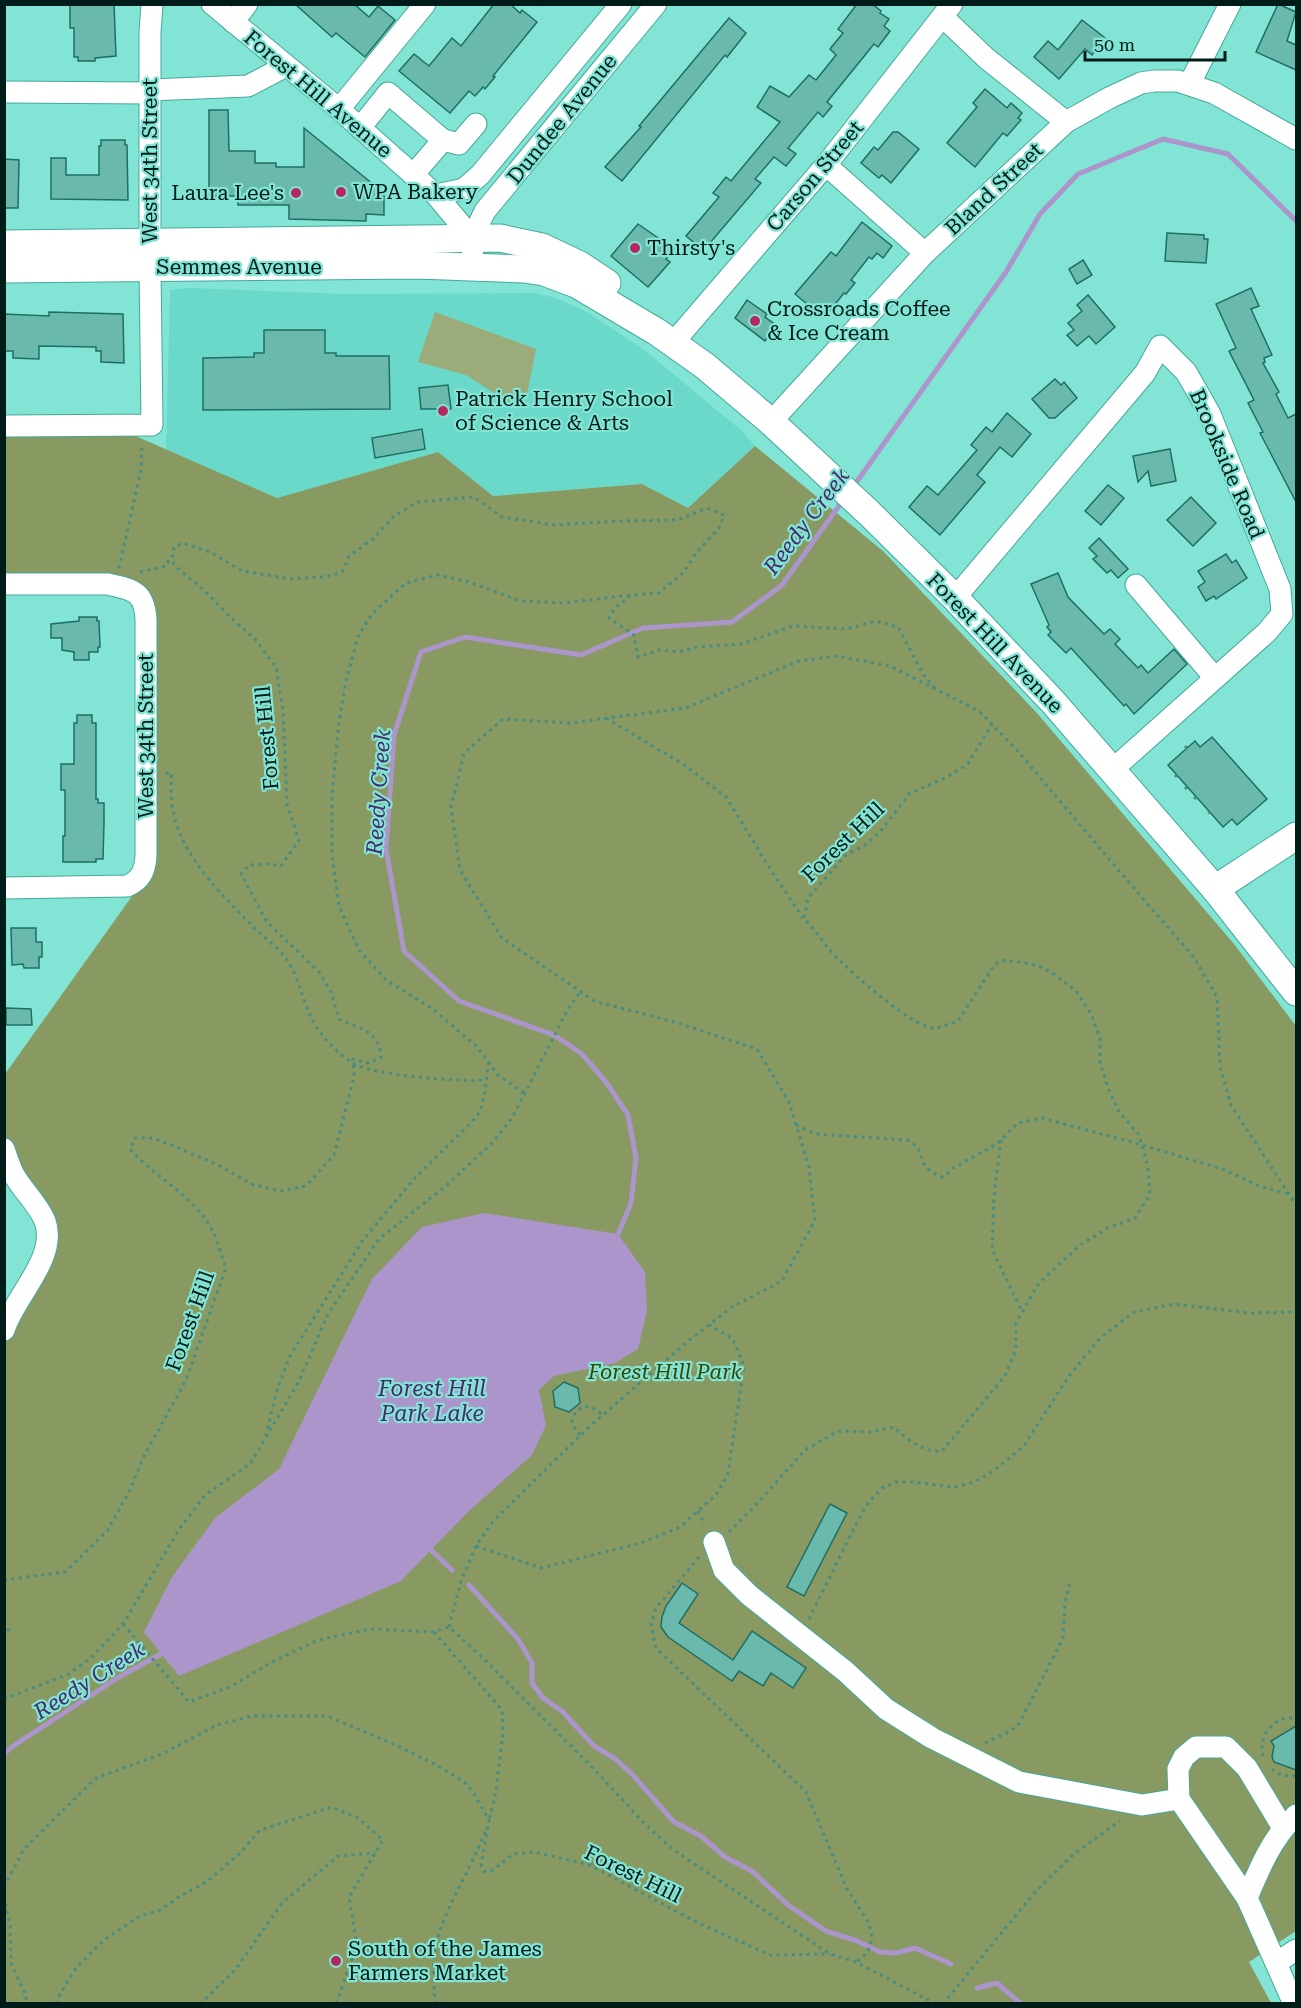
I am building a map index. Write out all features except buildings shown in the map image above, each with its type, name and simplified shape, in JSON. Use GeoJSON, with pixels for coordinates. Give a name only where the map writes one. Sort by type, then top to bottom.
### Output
{"type":"FeatureCollection","features":[{"type":"Feature","properties":{"kind":"main road","name":"Semmes Avenue"},"geometry":{"type":"LineString","coordinates":[[4,269],[150,255],[472,238]]}},
{"type":"Feature","properties":{"kind":"main road","name":"Forest Hill Avenue"},"geometry":{"type":"LineString","coordinates":[[472,238],[500,238],[542,247],[571,261],[611,286],[665,338]]}},
{"type":"Feature","properties":{"kind":"main road","name":"Semmes Avenue"},"geometry":{"type":"LineString","coordinates":[[4,244],[150,255],[473,267]]}},
{"type":"Feature","properties":{"kind":"main road","name":"Forest Hill Avenue"},"geometry":{"type":"LineString","coordinates":[[473,267],[544,272],[599,296],[705,366],[779,429],[955,598],[1004,649],[1215,889],[1296,992]]}},
{"type":"Feature","properties":{"kind":"main road"},"geometry":{"type":"LineString","coordinates":[[1215,889],[1296,836]]}},
{"type":"Feature","properties":{"kind":"street","name":"West 34th Street"},"geometry":{"type":"LineString","coordinates":[[148,425],[152,4]]}},
{"type":"Feature","properties":{"kind":"street","name":"Forest Hill Avenue"},"geometry":{"type":"LineString","coordinates":[[212,4],[339,109],[436,195],[472,238]]}},
{"type":"Feature","properties":{"kind":"street"},"geometry":{"type":"LineString","coordinates":[[233,22],[247,4]]}},
{"type":"Feature","properties":{"kind":"street"},"geometry":{"type":"LineString","coordinates":[[339,109],[425,4]]}},
{"type":"Feature","properties":{"kind":"street","name":"Dundee Avenue"},"geometry":{"type":"LineString","coordinates":[[436,195],[464,189],[480,175],[621,4]]}},
{"type":"Feature","properties":{"kind":"street","name":"Dundee Avenue"},"geometry":{"type":"LineString","coordinates":[[472,238],[485,211],[656,4]]}},
{"type":"Feature","properties":{"kind":"street"},"geometry":{"type":"LineString","coordinates":[[1191,83],[1230,4]]}},
{"type":"Feature","properties":{"kind":"street"},"geometry":{"type":"LineString","coordinates":[[948,10],[986,58],[1066,122]]}},
{"type":"Feature","properties":{"kind":"street","name":"Carson Street"},"geometry":{"type":"LineString","coordinates":[[665,338],[826,165],[948,10]]}},
{"type":"Feature","properties":{"kind":"street"},"geometry":{"type":"LineString","coordinates":[[4,92],[150,91],[248,86],[286,66]]}},
{"type":"Feature","properties":{"kind":"street","name":"Bland Street"},"geometry":{"type":"LineString","coordinates":[[779,429],[925,253],[1066,122],[1130,87],[1141,83],[1166,80],[1191,83],[1214,93],[1296,139]]}},
{"type":"Feature","properties":{"kind":"street"},"geometry":{"type":"LineString","coordinates":[[360,128],[388,93],[443,140],[459,144],[476,124]]}},
{"type":"Feature","properties":{"kind":"street"},"geometry":{"type":"LineString","coordinates":[[413,175],[443,140]]}},
{"type":"Feature","properties":{"kind":"street"},"geometry":{"type":"LineString","coordinates":[[494,159],[516,175]]}},
{"type":"Feature","properties":{"kind":"street"},"geometry":{"type":"LineString","coordinates":[[826,165],[925,253]]}},
{"type":"Feature","properties":{"kind":"street"},"geometry":{"type":"LineString","coordinates":[[472,238],[473,267]]}},
{"type":"Feature","properties":{"kind":"street","name":"Brookside Road"},"geometry":{"type":"LineString","coordinates":[[955,598],[1145,373],[1160,346],[1186,372],[1210,414],[1280,589],[1282,614],[1267,632],[1112,770]]}},
{"type":"Feature","properties":{"kind":"street"},"geometry":{"type":"LineString","coordinates":[[4,443],[11,426],[148,425]]}},
{"type":"Feature","properties":{"kind":"street"},"geometry":{"type":"LineString","coordinates":[[4,584],[115,585]]}},
{"type":"Feature","properties":{"kind":"street","name":"West 34th Street"},"geometry":{"type":"LineString","coordinates":[[4,888],[120,887],[132,884],[139,879],[145,864],[145,608],[138,594],[115,585]]}},
{"type":"Feature","properties":{"kind":"street"},"geometry":{"type":"LineString","coordinates":[[1136,585],[1215,678]]}},
{"type":"Feature","properties":{"kind":"street"},"geometry":{"type":"LineString","coordinates":[[4,1149],[14,1175],[44,1220],[48,1236],[47,1249],[42,1261],[17,1302],[4,1330]]}},
{"type":"Feature","properties":{"kind":"street"},"geometry":{"type":"LineString","coordinates":[[714,1542],[724,1570],[749,1595],[845,1671],[886,1708],[932,1738],[1020,1782],[1142,1805],[1179,1799]]}},
{"type":"Feature","properties":{"kind":"street"},"geometry":{"type":"LineString","coordinates":[[1247,1898],[1262,1862],[1290,1821],[1247,1768],[1226,1747],[1196,1747],[1184,1757],[1178,1769],[1179,1799],[1247,1898],[1294,2004]]}},
{"type":"Feature","properties":{"kind":"street"},"geometry":{"type":"LineString","coordinates":[[1276,1963],[1296,1950]]}},
{"type":"Feature","properties":{"kind":"path"},"geometry":{"type":"LineString","coordinates":[[115,585],[141,470],[148,425]]}},
{"type":"Feature","properties":{"kind":"path"},"geometry":{"type":"LineString","coordinates":[[115,585],[132,574],[166,567],[174,547],[183,543],[210,552],[242,571],[292,579],[332,576],[343,571],[349,556],[372,539],[393,516],[418,502],[474,497],[502,517],[555,525],[678,520],[707,508],[724,515],[720,528],[696,553],[683,573],[659,593],[564,603],[521,601],[466,581],[438,575],[406,583],[371,615],[358,637],[339,721],[332,795],[332,855],[339,906],[359,951],[386,980],[434,1009],[476,1046],[498,1076],[524,1093]]}},
{"type":"Feature","properties":{"kind":"path","name":"Forest Hill"},"geometry":{"type":"LineString","coordinates":[[4,1580],[65,1572],[107,1531],[129,1492],[144,1456],[186,1380],[226,1268],[211,1227],[190,1202],[139,1160],[130,1149],[135,1138],[153,1138],[220,1166],[251,1184],[280,1191],[306,1186],[334,1155],[354,1076],[352,1059],[367,1063],[381,1058],[381,1047],[366,1029],[339,1018],[331,992],[320,973],[267,922],[241,873],[249,865],[281,866],[299,840],[287,804],[283,711],[276,667],[255,639],[175,566],[172,552]]}},
{"type":"Feature","properties":{"kind":"path"},"geometry":{"type":"LineString","coordinates":[[631,595],[614,609],[609,618],[634,635],[638,657],[660,650],[679,652],[698,647],[741,644],[793,626],[848,629],[876,621],[898,627],[923,674],[938,691]]}},
{"type":"Feature","properties":{"kind":"path"},"geometry":{"type":"LineString","coordinates":[[449,1627],[461,1581],[476,1546],[494,1520],[580,1435],[710,1325],[732,1307],[782,1281],[814,1220],[809,1167],[789,1102],[757,1049],[678,1023],[594,1000],[502,938],[460,870],[452,807],[464,753],[503,719],[570,723],[685,708],[799,661],[837,656],[890,666],[979,711],[1015,748],[1193,956],[1217,997],[1220,1067],[1231,1105],[1296,1205]]}},
{"type":"Feature","properties":{"kind":"path"},"geometry":{"type":"LineString","coordinates":[[606,718],[686,766],[726,797],[804,919],[817,931],[836,957],[880,997],[912,1020],[934,1028],[957,1021],[994,963],[1005,960],[1037,965],[1054,974],[1076,991],[1091,1014],[1100,1038],[1100,1062],[1108,1088],[1119,1112],[1138,1135],[1148,1168],[1150,1195],[1135,1218],[1108,1228],[1080,1245],[1039,1283],[1016,1323],[1016,1349],[1005,1376],[942,1452],[935,1452],[914,1444],[894,1427],[870,1432],[837,1431],[805,1450],[724,1538],[714,1542],[656,1608],[651,1624],[656,1648],[806,1792],[847,1889],[869,1923],[872,1936],[870,1946],[867,1953],[856,1962]]}},
{"type":"Feature","properties":{"kind":"path","name":"Forest Hill"},"geometry":{"type":"LineString","coordinates":[[804,919],[808,897],[846,855],[866,845],[879,833],[910,793],[945,778],[967,765],[992,724]]}},
{"type":"Feature","properties":{"kind":"path"},"geometry":{"type":"LineString","coordinates":[[146,772],[172,773],[172,806],[178,832],[194,862],[226,898],[286,958],[300,986],[313,1022],[332,1046],[352,1063],[368,1070],[465,1081],[486,1080]]}},
{"type":"Feature","properties":{"kind":"path"},"geometry":{"type":"LineString","coordinates":[[4,1699],[69,1674],[93,1656],[123,1624],[180,1528],[205,1495],[250,1464],[298,1383],[328,1314],[379,1239],[447,1185],[491,1144],[512,1118],[568,1009],[580,992]]}},
{"type":"Feature","properties":{"kind":"path"},"geometry":{"type":"LineString","coordinates":[[264,1440],[276,1394],[290,1356],[363,1240],[414,1178],[470,1125],[480,1112],[488,1062]]}},
{"type":"Feature","properties":{"kind":"path"},"geometry":{"type":"LineString","coordinates":[[796,1125],[816,1134],[907,1140],[918,1147],[923,1164],[932,1174],[943,1177],[953,1168],[1001,1140],[1018,1123],[1042,1119],[1140,1144],[1225,1170],[1259,1186],[1290,1195]]}},
{"type":"Feature","properties":{"kind":"path"},"geometry":{"type":"LineString","coordinates":[[1001,1140],[994,1197],[992,1250],[1022,1312]]}},
{"type":"Feature","properties":{"kind":"path"},"geometry":{"type":"LineString","coordinates":[[801,1636],[858,1520],[868,1502],[882,1488],[896,1482],[954,1487],[974,1482],[992,1472],[1023,1447],[1069,1376],[1099,1339],[1134,1312],[1174,1304],[1250,1313],[1296,1310]]}},
{"type":"Feature","properties":{"kind":"path"},"geometry":{"type":"LineString","coordinates":[[476,1546],[541,1568],[641,1544],[680,1527],[716,1495],[728,1474],[744,1366],[733,1339],[710,1325]]}},
{"type":"Feature","properties":{"kind":"path"},"geometry":{"type":"LineString","coordinates":[[580,1435],[572,1424],[576,1410],[590,1406],[603,1415]]}},
{"type":"Feature","properties":{"kind":"path"},"geometry":{"type":"LineString","coordinates":[[975,1760],[982,1745],[1015,1729],[1020,1722],[1063,1638],[1065,1603],[1070,1581]]}},
{"type":"Feature","properties":{"kind":"path"},"geometry":{"type":"LineString","coordinates":[[4,1623],[9,1629],[4,1635]]}},
{"type":"Feature","properties":{"kind":"path"},"geometry":{"type":"LineString","coordinates":[[123,1624],[189,1702],[231,1687],[270,1663],[318,1640],[370,1629],[434,1632],[449,1627]]}},
{"type":"Feature","properties":{"kind":"path"},"geometry":{"type":"LineString","coordinates":[[449,1627],[491,1665],[672,1849],[830,1954],[856,1962],[936,2004]]}},
{"type":"Feature","properties":{"kind":"path"},"geometry":{"type":"LineString","coordinates":[[434,1632],[502,1710],[503,1733],[495,1797],[489,1820],[436,1944],[435,2004]]}},
{"type":"Feature","properties":{"kind":"path"},"geometry":{"type":"LineString","coordinates":[[4,1887],[24,1849],[96,1778],[162,1754],[217,1725],[252,1716],[327,1716],[392,1743],[463,1781],[473,1792],[489,1820]]}},
{"type":"Feature","properties":{"kind":"path"},"geometry":{"type":"LineString","coordinates":[[1296,1718],[1279,1720],[1264,1734],[1262,1743],[1262,1754],[1266,1763],[1273,1770],[1281,1774],[1296,1776]]}},
{"type":"Feature","properties":{"kind":"path"},"geometry":{"type":"LineString","coordinates":[[943,2004],[1036,1891],[1075,1853],[1142,1805]]}},
{"type":"Feature","properties":{"kind":"path"},"geometry":{"type":"LineString","coordinates":[[57,2004],[60,1994],[76,1968],[104,1940],[140,1916],[160,1910],[207,1882],[240,1854],[260,1830],[332,1807],[358,1818],[383,1840],[349,1897],[357,1945],[336,2004]]}},
{"type":"Feature","properties":{"kind":"path","name":"Forest Hill"},"geometry":{"type":"LineString","coordinates":[[489,1820],[481,1865],[485,1872],[493,1870],[513,1854],[535,1852],[557,1857],[590,1865],[698,1923],[770,1955],[830,1954]]}},
{"type":"Feature","properties":{"kind":"path"},"geometry":{"type":"LineString","coordinates":[[200,2004],[236,1969],[282,1903],[304,1884],[338,1856],[375,1853]]}},
{"type":"Feature","properties":{"kind":"path"},"geometry":{"type":"LineString","coordinates":[[4,1896],[10,1925],[11,1963],[26,1996],[26,2004]]}},
{"type":"Feature","properties":{"kind":"shaded area","name":"Patrick Henry School of Science & Arts"},"geometry":{"type":"Polygon","coordinates":[[[189,288],[343,294],[534,293],[556,298],[589,313],[643,349],[742,431],[755,446],[688,508],[642,484],[493,496],[438,452],[277,498],[166,450],[170,290],[189,288]]]}},
{"type":"Feature","properties":{"kind":"shaded area"},"geometry":{"type":"Polygon","coordinates":[[[435,312],[536,349],[527,394],[513,405],[466,375],[418,362],[435,312]]]}},
{"type":"Feature","properties":{"kind":"green space","name":"Forest Hill Park"},"geometry":{"type":"Polygon","coordinates":[[[5,424],[115,427],[277,498],[438,452],[493,496],[642,484],[688,508],[755,446],[883,551],[1036,712],[1234,944],[1296,1026],[1296,1931],[1249,1962],[1271,2003],[5,2003],[4,1344],[46,1246],[4,1151],[5,1074],[145,878],[137,596],[5,584],[5,424]]]}},
{"type":"Feature","properties":{"kind":"water","name":"Forest Hill Park Lake"},"geometry":{"type":"Polygon","coordinates":[[[484,1213],[618,1234],[645,1272],[647,1311],[638,1349],[615,1363],[554,1376],[539,1390],[546,1425],[532,1455],[468,1512],[401,1581],[179,1676],[144,1632],[172,1577],[215,1518],[279,1469],[372,1279],[422,1227],[484,1213]]]}},
{"type":"Feature","properties":{"kind":"waterway","name":"Reedy Creek"},"geometry":{"type":"LineString","coordinates":[[853,487],[1006,272],[1040,214],[1078,174],[1163,139],[1228,154],[1296,221]]}},
{"type":"Feature","properties":{"kind":"waterway","name":"Reedy Creek"},"geometry":{"type":"LineString","coordinates":[[618,1234],[631,1203],[636,1158],[628,1115],[606,1082],[582,1054],[554,1035],[459,1001],[404,951],[386,849],[394,735],[421,652],[465,637],[581,655],[643,628],[732,622],[782,585],[844,499]]}},
{"type":"Feature","properties":{"kind":"waterway"},"geometry":{"type":"LineString","coordinates":[[431,1550],[452,1570]]}},
{"type":"Feature","properties":{"kind":"waterway"},"geometry":{"type":"LineString","coordinates":[[469,1585],[518,1639],[532,1663],[532,1683],[543,1698],[562,1711],[594,1746],[614,1758],[632,1774],[674,1822],[701,1836],[725,1857],[752,1871],[788,1905],[826,1931],[857,1941],[880,1952],[896,1953],[915,1948],[951,1964]]}},
{"type":"Feature","properties":{"kind":"waterway","name":"Reedy Creek"},"geometry":{"type":"LineString","coordinates":[[4,1754],[119,1677],[161,1654]]}},
{"type":"Feature","properties":{"kind":"waterway"},"geometry":{"type":"LineString","coordinates":[[977,1988],[997,1983],[1021,2004]]}},
{"type":"Feature","properties":{"kind":"place","name":"WPA Bakery"},"geometry":{"type":"Point","coordinates":[341,192]}},
{"type":"Feature","properties":{"kind":"place","name":"Laura Lee's"},"geometry":{"type":"Point","coordinates":[296,193]}},
{"type":"Feature","properties":{"kind":"place","name":"Thirsty's"},"geometry":{"type":"Point","coordinates":[635,248]}},
{"type":"Feature","properties":{"kind":"place","name":"Crossroads Coffee & Ice Cream"},"geometry":{"type":"Point","coordinates":[755,321]}},
{"type":"Feature","properties":{"kind":"place","name":"Patrick Henry School of Science & Arts"},"geometry":{"type":"Point","coordinates":[443,411]}},
{"type":"Feature","properties":{"kind":"place","name":"South of the James Farmers Market"},"geometry":{"type":"Point","coordinates":[336,1961]}}]}
